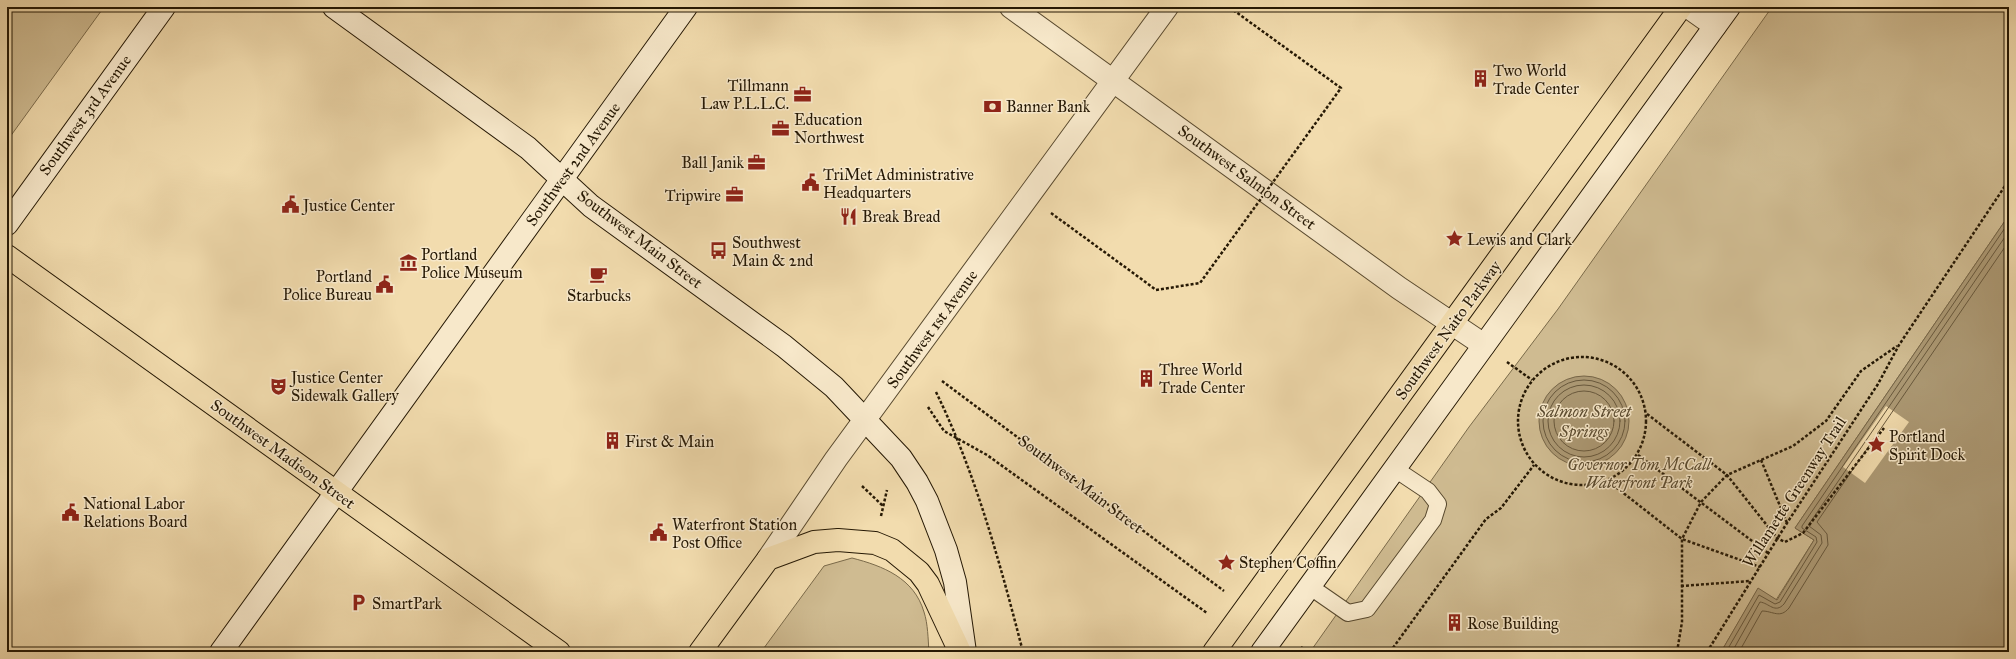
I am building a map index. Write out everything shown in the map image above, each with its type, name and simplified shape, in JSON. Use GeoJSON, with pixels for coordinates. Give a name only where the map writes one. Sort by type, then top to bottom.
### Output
{"type":"FeatureCollection","features":[{"type":"Feature","properties":{"kind":"main road","name":"Southwest 3rd Avenue"},"geometry":{"type":"LineString","coordinates":[[7,224],[164,7]]}},
{"type":"Feature","properties":{"kind":"main road","name":"Southwest Main Street"},"geometry":{"type":"LineString","coordinates":[[334,7],[528,148],[591,206],[784,346],[834,387],[907,465],[917,482],[936,522],[946,550],[954,582],[965,652]]}},
{"type":"Feature","properties":{"kind":"main road","name":"Southwest 2nd Avenue"},"geometry":{"type":"LineString","coordinates":[[221,652],[686,7]]}},
{"type":"Feature","properties":{"kind":"main road","name":"Southwest Salmon Street"},"geometry":{"type":"LineString","coordinates":[[1011,7],[1399,288],[1484,345]]}},
{"type":"Feature","properties":{"kind":"main road","name":"Southwest 1st Avenue"},"geometry":{"type":"LineString","coordinates":[[700,652],[865,419],[1167,7]]}},
{"type":"Feature","properties":{"kind":"main road","name":"Southwest Naito Parkway"},"geometry":{"type":"LineString","coordinates":[[1214,652],[1681,7]]}},
{"type":"Feature","properties":{"kind":"main road"},"geometry":{"type":"LineString","coordinates":[[1688,7],[1715,26]]}},
{"type":"Feature","properties":{"kind":"main road"},"geometry":{"type":"LineString","coordinates":[[1262,652],[1729,7]]}},
{"type":"Feature","properties":{"kind":"main road","name":"Southwest Madison Street"},"geometry":{"type":"LineString","coordinates":[[7,256],[559,652]]}},
{"type":"Feature","properties":{"kind":"main road"},"geometry":{"type":"LineString","coordinates":[[768,558],[814,542],[838,540],[875,543],[892,550],[919,572],[928,584],[960,652]]}},
{"type":"Feature","properties":{"kind":"lane"},"geometry":{"type":"LineString","coordinates":[[1309,586],[1348,613],[1367,609],[1433,520],[1438,504],[1428,491],[1395,469]]}},
{"type":"Feature","properties":{"kind":"path"},"geometry":{"type":"LineString","coordinates":[[1067,226],[1156,290],[1200,283],[1341,88],[1229,7]]}},
{"type":"Feature","properties":{"kind":"path","name":"Willamette Greenway Trail"},"geometry":{"type":"LineString","coordinates":[[1708,652],[1786,523],[1878,384],[1899,345],[2009,180]]}},
{"type":"Feature","properties":{"kind":"path","name":"Willamette Greenway Trail"},"geometry":{"type":"LineString","coordinates":[[1677,652],[1682,622],[1682,539],[1701,502],[1727,475],[1793,446],[1826,422],[1861,371],[1899,345]]}},
{"type":"Feature","properties":{"kind":"path"},"geometry":{"type":"LineString","coordinates":[[1589,357],[1610,363],[1628,375],[1640,393],[1646,414],[1645,435],[1638,455],[1625,470],[1608,481],[1588,486],[1568,485],[1549,477],[1534,465],[1523,449],[1518,432],[1517,413],[1522,396],[1532,380],[1548,366],[1568,358],[1589,357]]}},
{"type":"Feature","properties":{"kind":"path","name":"Southwest Main Street"},"geometry":{"type":"LineString","coordinates":[[942,381],[1220,588]]}},
{"type":"Feature","properties":{"kind":"path"},"geometry":{"type":"LineString","coordinates":[[936,392],[957,438],[970,472],[992,539],[1023,652]]}},
{"type":"Feature","properties":{"kind":"path"},"geometry":{"type":"LineString","coordinates":[[928,407],[944,431],[987,454],[1209,614],[1237,621]]}},
{"type":"Feature","properties":{"kind":"path"},"geometry":{"type":"LineString","coordinates":[[1646,414],[1727,475],[1777,538],[1785,542],[1803,533],[1884,428]]}},
{"type":"Feature","properties":{"kind":"path"},"geometry":{"type":"LineString","coordinates":[[1638,455],[1768,553]]}},
{"type":"Feature","properties":{"kind":"path"},"geometry":{"type":"LineString","coordinates":[[1761,460],[1786,523]]}},
{"type":"Feature","properties":{"kind":"path"},"geometry":{"type":"LineString","coordinates":[[1390,652],[1486,518],[1501,508],[1534,465]]}},
{"type":"Feature","properties":{"kind":"path"},"geometry":{"type":"LineString","coordinates":[[1608,481],[1682,539],[1760,567]]}},
{"type":"Feature","properties":{"kind":"path"},"geometry":{"type":"LineString","coordinates":[[862,486],[883,506]]}},
{"type":"Feature","properties":{"kind":"path"},"geometry":{"type":"LineString","coordinates":[[880,519],[888,486]]}},
{"type":"Feature","properties":{"kind":"path"},"geometry":{"type":"LineString","coordinates":[[1681,586],[1751,581]]}},
{"type":"Feature","properties":{"kind":"green space"},"geometry":{"type":"Polygon","coordinates":[[[7,7],[104,7],[7,141],[7,7]]]}},
{"type":"Feature","properties":{"kind":"green space","name":"Governor Tom McCall Waterfront Park"},"geometry":{"type":"Polygon","coordinates":[[[1772,7],[2009,7],[2009,215],[1795,528],[1814,540],[1776,600],[1758,589],[1721,652],[1310,652],[1469,427],[1558,309],[1772,7]]]}},
{"type":"Feature","properties":{"kind":"green space"},"geometry":{"type":"Polygon","coordinates":[[[852,558],[875,565],[896,575],[913,590],[924,612],[928,632],[929,652],[761,652],[824,566],[852,558]]]}},
{"type":"Feature","properties":{"kind":"water"},"geometry":{"type":"Polygon","coordinates":[[[2009,215],[2009,652],[1721,652],[1758,588],[1777,600],[1814,540],[1795,528],[2009,215]]]}},
{"type":"Feature","properties":{"kind":"water","name":"Salmon Street Springs"},"geometry":{"type":"Polygon","coordinates":[[[1575,376],[1593,376],[1609,383],[1622,396],[1629,412],[1629,430],[1622,446],[1609,459],[1593,466],[1575,466],[1559,459],[1546,446],[1539,430],[1539,412],[1546,396],[1559,383],[1575,376]]]}},
{"type":"Feature","properties":{"kind":"pier","name":"Portland Spirit Dock"},"geometry":{"type":"Polygon","coordinates":[[[1886,406],[1909,422],[1865,483],[1843,467],[1886,406]]]}},
{"type":"Feature","properties":{"kind":"place","name":"Two World Trade Center"},"geometry":{"type":"Point","coordinates":[1480,79]}},
{"type":"Feature","properties":{"kind":"place","name":"Tillmann Law P.L.L.C."},"geometry":{"type":"Point","coordinates":[802,94]}},
{"type":"Feature","properties":{"kind":"place","name":"Banner Bank"},"geometry":{"type":"Point","coordinates":[993,106]}},
{"type":"Feature","properties":{"kind":"place","name":"Education Northwest"},"geometry":{"type":"Point","coordinates":[781,128]}},
{"type":"Feature","properties":{"kind":"place","name":"Ball Janik"},"geometry":{"type":"Point","coordinates":[757,162]}},
{"type":"Feature","properties":{"kind":"place","name":"TriMet Administrative Headquarters"},"geometry":{"type":"Point","coordinates":[810,183]}},
{"type":"Feature","properties":{"kind":"place","name":"Tripwire"},"geometry":{"type":"Point","coordinates":[734,195]}},
{"type":"Feature","properties":{"kind":"place","name":"Justice Center"},"geometry":{"type":"Point","coordinates":[290,205]}},
{"type":"Feature","properties":{"kind":"place","name":"Break Bread"},"geometry":{"type":"Point","coordinates":[849,216]}},
{"type":"Feature","properties":{"kind":"place","name":"Lewis and Clark"},"geometry":{"type":"Point","coordinates":[1454,239]}},
{"type":"Feature","properties":{"kind":"place","name":"Southwest Main & 2nd"},"geometry":{"type":"Point","coordinates":[719,251]}},
{"type":"Feature","properties":{"kind":"place","name":"Portland Police Museum"},"geometry":{"type":"Point","coordinates":[408,263]}},
{"type":"Feature","properties":{"kind":"place","name":"Starbucks"},"geometry":{"type":"Point","coordinates":[599,274]}},
{"type":"Feature","properties":{"kind":"place","name":"Portland Police Bureau"},"geometry":{"type":"Point","coordinates":[385,285]}},
{"type":"Feature","properties":{"kind":"place","name":"Three World Trade Center"},"geometry":{"type":"Point","coordinates":[1146,378]}},
{"type":"Feature","properties":{"kind":"place","name":"Justice Center Sidewalk Gallery"},"geometry":{"type":"Point","coordinates":[278,386]}},
{"type":"Feature","properties":{"kind":"place","name":"First & Main"},"geometry":{"type":"Point","coordinates":[612,441]}},
{"type":"Feature","properties":{"kind":"place","name":"Portland Spirit Dock"},"geometry":{"type":"Point","coordinates":[1876,445]}},
{"type":"Feature","properties":{"kind":"place","name":"National Labor Relations Board"},"geometry":{"type":"Point","coordinates":[70,512]}},
{"type":"Feature","properties":{"kind":"place","name":"Waterfront Station Post Office"},"geometry":{"type":"Point","coordinates":[659,533]}},
{"type":"Feature","properties":{"kind":"place","name":"Stephen Coffin"},"geometry":{"type":"Point","coordinates":[1226,562]}},
{"type":"Feature","properties":{"kind":"place","name":"SmartPark"},"geometry":{"type":"Point","coordinates":[359,603]}},
{"type":"Feature","properties":{"kind":"place","name":"Rose Building"},"geometry":{"type":"Point","coordinates":[1454,623]}}]}
